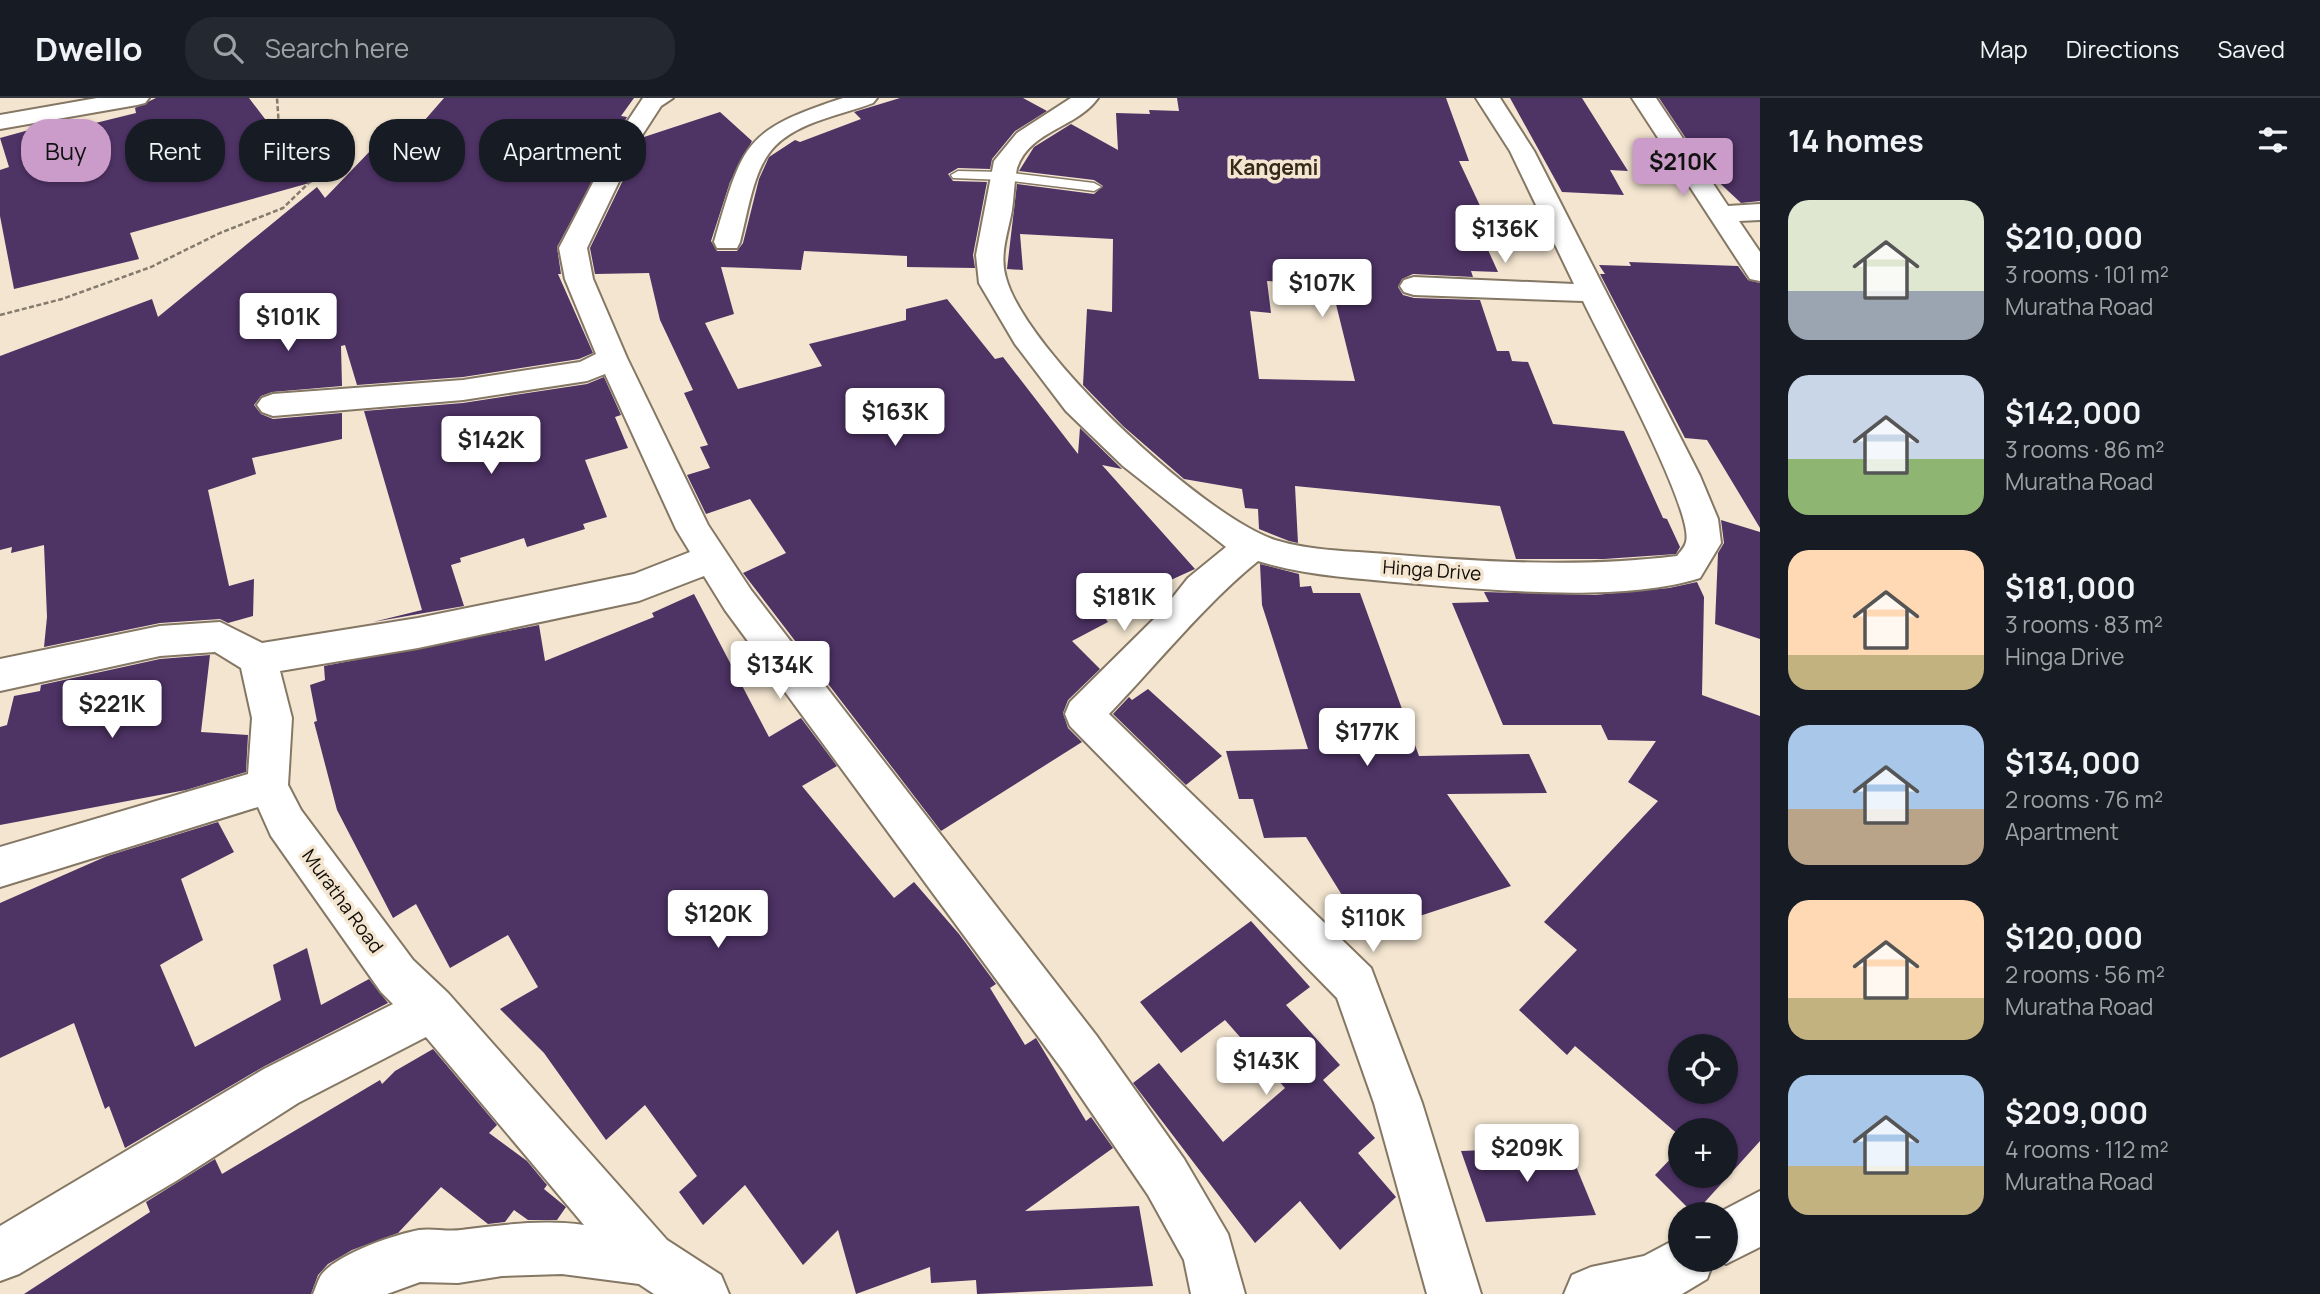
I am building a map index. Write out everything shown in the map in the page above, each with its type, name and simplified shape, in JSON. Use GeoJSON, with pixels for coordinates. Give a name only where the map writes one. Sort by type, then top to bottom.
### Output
{"type":"FeatureCollection","features":[{"type":"Feature","properties":{"kind":"street"},"geometry":{"type":"LineString","coordinates":[[0,122],[138,98]]}},
{"type":"Feature","properties":{"kind":"street"},"geometry":{"type":"LineString","coordinates":[[661,98],[653,101],[627,140],[597,194],[573,248],[579,279],[612,358],[660,454],[693,529],[738,600],[1079,1052],[1166,1177],[1209,1253],[1218,1294]]}},
{"type":"Feature","properties":{"kind":"street"},"geometry":{"type":"LineString","coordinates":[[727,242],[755,160],[765,142],[783,129],[865,98]]}},
{"type":"Feature","properties":{"kind":"street","name":"Hinga Drive"},"geometry":{"type":"LineString","coordinates":[[1086,98],[1027,138],[1009,156],[999,186],[999,207],[990,247],[992,281],[1044,365],[1075,405],[1116,445],[1223,529],[1253,545],[1299,557],[1454,574],[1630,578],[1688,568],[1704,543],[1701,519],[1684,476],[1522,151],[1488,98]]}},
{"type":"Feature","properties":{"kind":"street"},"geometry":{"type":"LineString","coordinates":[[1644,98],[1760,273]]}},
{"type":"Feature","properties":{"kind":"street"},"geometry":{"type":"LineString","coordinates":[[1722,214],[1760,212]]}},
{"type":"Feature","properties":{"kind":"street"},"geometry":{"type":"LineString","coordinates":[[1414,286],[1593,293]]}},
{"type":"Feature","properties":{"kind":"street"},"geometry":{"type":"LineString","coordinates":[[273,405],[463,390],[587,370],[612,358]]}},
{"type":"Feature","properties":{"kind":"street"},"geometry":{"type":"LineString","coordinates":[[1253,545],[1200,588],[1174,622],[1084,715],[1355,984],[1398,1103],[1454,1294]]}},
{"type":"Feature","properties":{"kind":"street"},"geometry":{"type":"LineString","coordinates":[[0,675],[160,641],[220,637],[258,659],[418,633],[639,587],[712,558]]}},
{"type":"Feature","properties":{"kind":"street","name":"Muratha Road"},"geometry":{"type":"LineString","coordinates":[[258,659],[272,718],[268,786],[286,823],[397,976],[432,1009],[648,1259],[702,1294]]}},
{"type":"Feature","properties":{"kind":"street"},"geometry":{"type":"LineString","coordinates":[[0,867],[268,786]]}},
{"type":"Feature","properties":{"kind":"street"},"geometry":{"type":"LineString","coordinates":[[0,1255],[158,1163],[281,1086],[432,1009]]}},
{"type":"Feature","properties":{"kind":"street"},"geometry":{"type":"LineString","coordinates":[[1738,1231],[1760,1217]]}},
{"type":"Feature","properties":{"kind":"street"},"geometry":{"type":"LineString","coordinates":[[340,1294],[384,1267],[420,1256],[458,1257],[502,1250],[562,1248],[648,1259]]}},
{"type":"Feature","properties":{"kind":"street"},"geometry":{"type":"LineString","coordinates":[[1591,1294],[1653,1281],[1668,1272]]}},
{"type":"Feature","properties":{"kind":"lane"},"geometry":{"type":"LineString","coordinates":[[958,175],[1004,176],[1094,187]]}},
{"type":"Feature","properties":{"kind":"path"},"geometry":{"type":"LineString","coordinates":[[0,315],[62,299],[151,267],[220,233],[284,208],[317,175],[323,149],[315,140],[288,134],[279,127],[277,98]]}},
{"type":"Feature","properties":{"kind":"building"},"geometry":{"type":"Polygon","coordinates":[[[156,98],[249,98],[265,119],[239,119],[239,182],[313,182],[130,233],[139,259],[14,289],[0,216],[0,170],[9,167],[0,138],[21,132],[21,182],[111,182],[111,119],[136,113],[135,108],[156,98]]]}},
{"type":"Feature","properties":{"kind":"building"},"geometry":{"type":"Polygon","coordinates":[[[444,98],[634,98],[621,116],[627,117],[626,119],[479,119],[479,182],[592,182],[557,247],[561,274],[558,274],[593,353],[579,359],[463,377],[357,385],[345,345],[341,346],[342,386],[272,392],[261,396],[254,405],[261,414],[273,419],[342,413],[342,439],[252,458],[256,474],[208,490],[229,586],[254,579],[253,616],[228,623],[220,619],[160,623],[44,647],[47,617],[44,545],[11,553],[12,547],[0,550],[0,356],[152,299],[158,317],[317,187],[325,198],[340,182],[355,182],[355,167],[369,152],[369,182],[465,182],[465,119],[426,119],[444,98]]]}},
{"type":"Feature","properties":{"kind":"building"},"geometry":{"type":"Polygon","coordinates":[[[900,98],[1023,98],[1047,111],[1015,131],[992,159],[990,169],[958,168],[948,174],[953,181],[987,182],[973,255],[975,268],[907,267],[907,256],[804,251],[801,270],[721,267],[734,314],[705,323],[738,389],[822,366],[809,344],[906,320],[906,309],[947,299],[995,359],[1003,357],[1078,454],[1080,428],[1122,469],[1102,465],[1195,569],[1151,589],[1156,595],[1105,618],[1108,622],[1072,641],[1100,669],[1068,700],[1063,713],[1068,728],[1082,742],[941,831],[743,573],[786,553],[750,499],[706,514],[687,475],[710,468],[700,447],[708,445],[684,393],[693,390],[660,320],[649,273],[595,274],[590,248],[622,182],[646,182],[646,136],[720,112],[752,141],[730,182],[711,241],[717,251],[737,251],[743,243],[759,179],[769,157],[795,140],[800,142],[861,119],[854,112],[900,98]]]}},
{"type":"Feature","properties":{"kind":"building"},"geometry":{"type":"Polygon","coordinates":[[[1177,98],[1446,98],[1469,161],[1459,161],[1497,242],[1484,241],[1498,272],[1471,271],[1473,277],[1413,274],[1402,279],[1398,287],[1403,295],[1414,298],[1480,300],[1497,351],[1509,351],[1512,361],[1528,362],[1553,424],[1624,431],[1663,518],[1667,519],[1680,547],[1676,554],[1604,559],[1516,559],[1500,506],[1295,486],[1298,543],[1289,541],[1259,529],[1258,509],[1245,508],[1242,489],[1184,479],[1123,426],[1083,385],[1087,309],[1112,312],[1113,239],[1020,234],[1023,270],[1007,269],[1017,184],[1094,194],[1103,186],[1094,180],[1019,171],[1034,147],[1071,124],[1118,150],[1116,113],[1179,111],[1177,98]],[[1267,281],[1271,313],[1250,311],[1259,379],[1355,381],[1331,284],[1267,281]]]}},
{"type":"Feature","properties":{"kind":"building"},"geometry":{"type":"Polygon","coordinates":[[[1510,98],[1582,98],[1628,171],[1610,170],[1624,195],[1562,192],[1510,98]]]}},
{"type":"Feature","properties":{"kind":"building"},"geometry":{"type":"Polygon","coordinates":[[[1659,98],[1760,98],[1760,201],[1741,203],[1709,173],[1659,98]]]}},
{"type":"Feature","properties":{"kind":"building"},"geometry":{"type":"Polygon","coordinates":[[[1629,262],[1738,266],[1748,280],[1760,283],[1760,528],[1707,440],[1685,438],[1600,274],[1605,274],[1599,265],[1631,266],[1629,262]]]}},
{"type":"Feature","properties":{"kind":"building"},"geometry":{"type":"Polygon","coordinates":[[[604,377],[621,415],[615,417],[628,448],[585,460],[607,517],[583,524],[585,529],[527,547],[524,538],[460,558],[461,562],[451,565],[464,606],[373,622],[422,610],[364,411],[463,403],[587,384],[604,377]]]}},
{"type":"Feature","properties":{"kind":"building"},"geometry":{"type":"Polygon","coordinates":[[[1721,520],[1760,532],[1760,639],[1715,624],[1718,553],[1724,543],[1721,520]]]}},
{"type":"Feature","properties":{"kind":"building"},"geometry":{"type":"Polygon","coordinates":[[[1260,564],[1299,574],[1300,587],[1311,586],[1313,593],[1360,593],[1419,756],[1529,754],[1547,793],[1447,794],[1511,886],[1383,928],[1368,902],[1350,908],[1306,837],[1264,838],[1253,799],[1239,799],[1226,751],[1308,749],[1262,605],[1260,564]]]}},
{"type":"Feature","properties":{"kind":"building"},"geometry":{"type":"Polygon","coordinates":[[[1697,582],[1704,597],[1702,695],[1760,716],[1760,1141],[1738,1165],[1738,1118],[1668,1118],[1668,1126],[1575,1046],[1567,1055],[1519,1010],[1577,950],[1544,922],[1658,801],[1628,782],[1656,741],[1608,740],[1601,725],[1503,725],[1452,603],[1489,602],[1484,592],[1595,595],[1669,588],[1697,582]]]}},
{"type":"Feature","properties":{"kind":"building"},"geometry":{"type":"Polygon","coordinates":[[[694,594],[769,737],[801,718],[837,766],[802,786],[894,898],[914,882],[959,934],[996,984],[990,988],[1025,1045],[1036,1038],[1086,1121],[1091,1117],[1113,1148],[1025,1211],[1139,1206],[1153,1286],[977,1294],[976,1280],[931,1283],[930,1267],[856,1294],[838,1230],[803,1265],[745,1185],[703,1225],[679,1192],[697,1176],[645,1105],[606,1140],[544,1053],[500,1009],[538,987],[508,935],[450,968],[416,904],[393,918],[337,810],[314,722],[317,721],[310,685],[325,680],[324,666],[539,625],[545,661],[654,617],[652,613],[694,594]]]}},
{"type":"Feature","properties":{"kind":"building"},"geometry":{"type":"Polygon","coordinates":[[[210,655],[201,732],[248,735],[246,772],[186,790],[0,825],[0,727],[7,725],[14,696],[40,691],[41,685],[160,659],[210,655]]]}},
{"type":"Feature","properties":{"kind":"building"},"geometry":{"type":"Polygon","coordinates":[[[1148,689],[1222,756],[1186,785],[1113,714],[1129,697],[1132,700],[1148,689]]]}},
{"type":"Feature","properties":{"kind":"building"},"geometry":{"type":"Polygon","coordinates":[[[218,822],[234,852],[181,879],[203,940],[160,965],[195,1047],[281,1000],[273,965],[307,948],[321,1005],[369,979],[388,1003],[263,1067],[125,1148],[109,1106],[105,1109],[74,1023],[0,1058],[0,903],[107,856],[218,822]]]}},
{"type":"Feature","properties":{"kind":"building"},"geometry":{"type":"Polygon","coordinates":[[[1251,921],[1310,987],[1286,1005],[1340,1065],[1323,1080],[1375,1138],[1358,1153],[1396,1197],[1340,1250],[1300,1201],[1255,1243],[1133,1083],[1159,1063],[1223,1142],[1285,1088],[1225,1020],[1181,1053],[1140,1002],[1251,921]]]}},
{"type":"Feature","properties":{"kind":"building"},"geometry":{"type":"Polygon","coordinates":[[[433,1049],[497,1125],[489,1133],[527,1161],[547,1185],[544,1189],[566,1207],[557,1220],[528,1220],[514,1210],[505,1222],[488,1224],[441,1187],[398,1233],[352,1250],[328,1264],[318,1275],[311,1294],[24,1294],[150,1212],[146,1202],[215,1159],[222,1174],[380,1080],[382,1084],[395,1071],[433,1049]]]}},
{"type":"Feature","properties":{"kind":"building"},"geometry":{"type":"Polygon","coordinates":[[[1568,1147],[1596,1215],[1486,1222],[1461,1151],[1568,1147]]]}},
{"type":"Feature","properties":{"kind":"building"},"geometry":{"type":"Polygon","coordinates":[[[1668,1161],[1668,1188],[1655,1175],[1668,1161]]]}},
{"type":"Feature","properties":{"kind":"building"},"geometry":{"type":"Polygon","coordinates":[[[1668,1188],[1718,1188],[1705,1202],[1682,1202],[1668,1188]]]}},
{"type":"Feature","properties":{"kind":"district","name":"Kangemi"},"geometry":{"type":"Point","coordinates":[1274,168]}}]}
